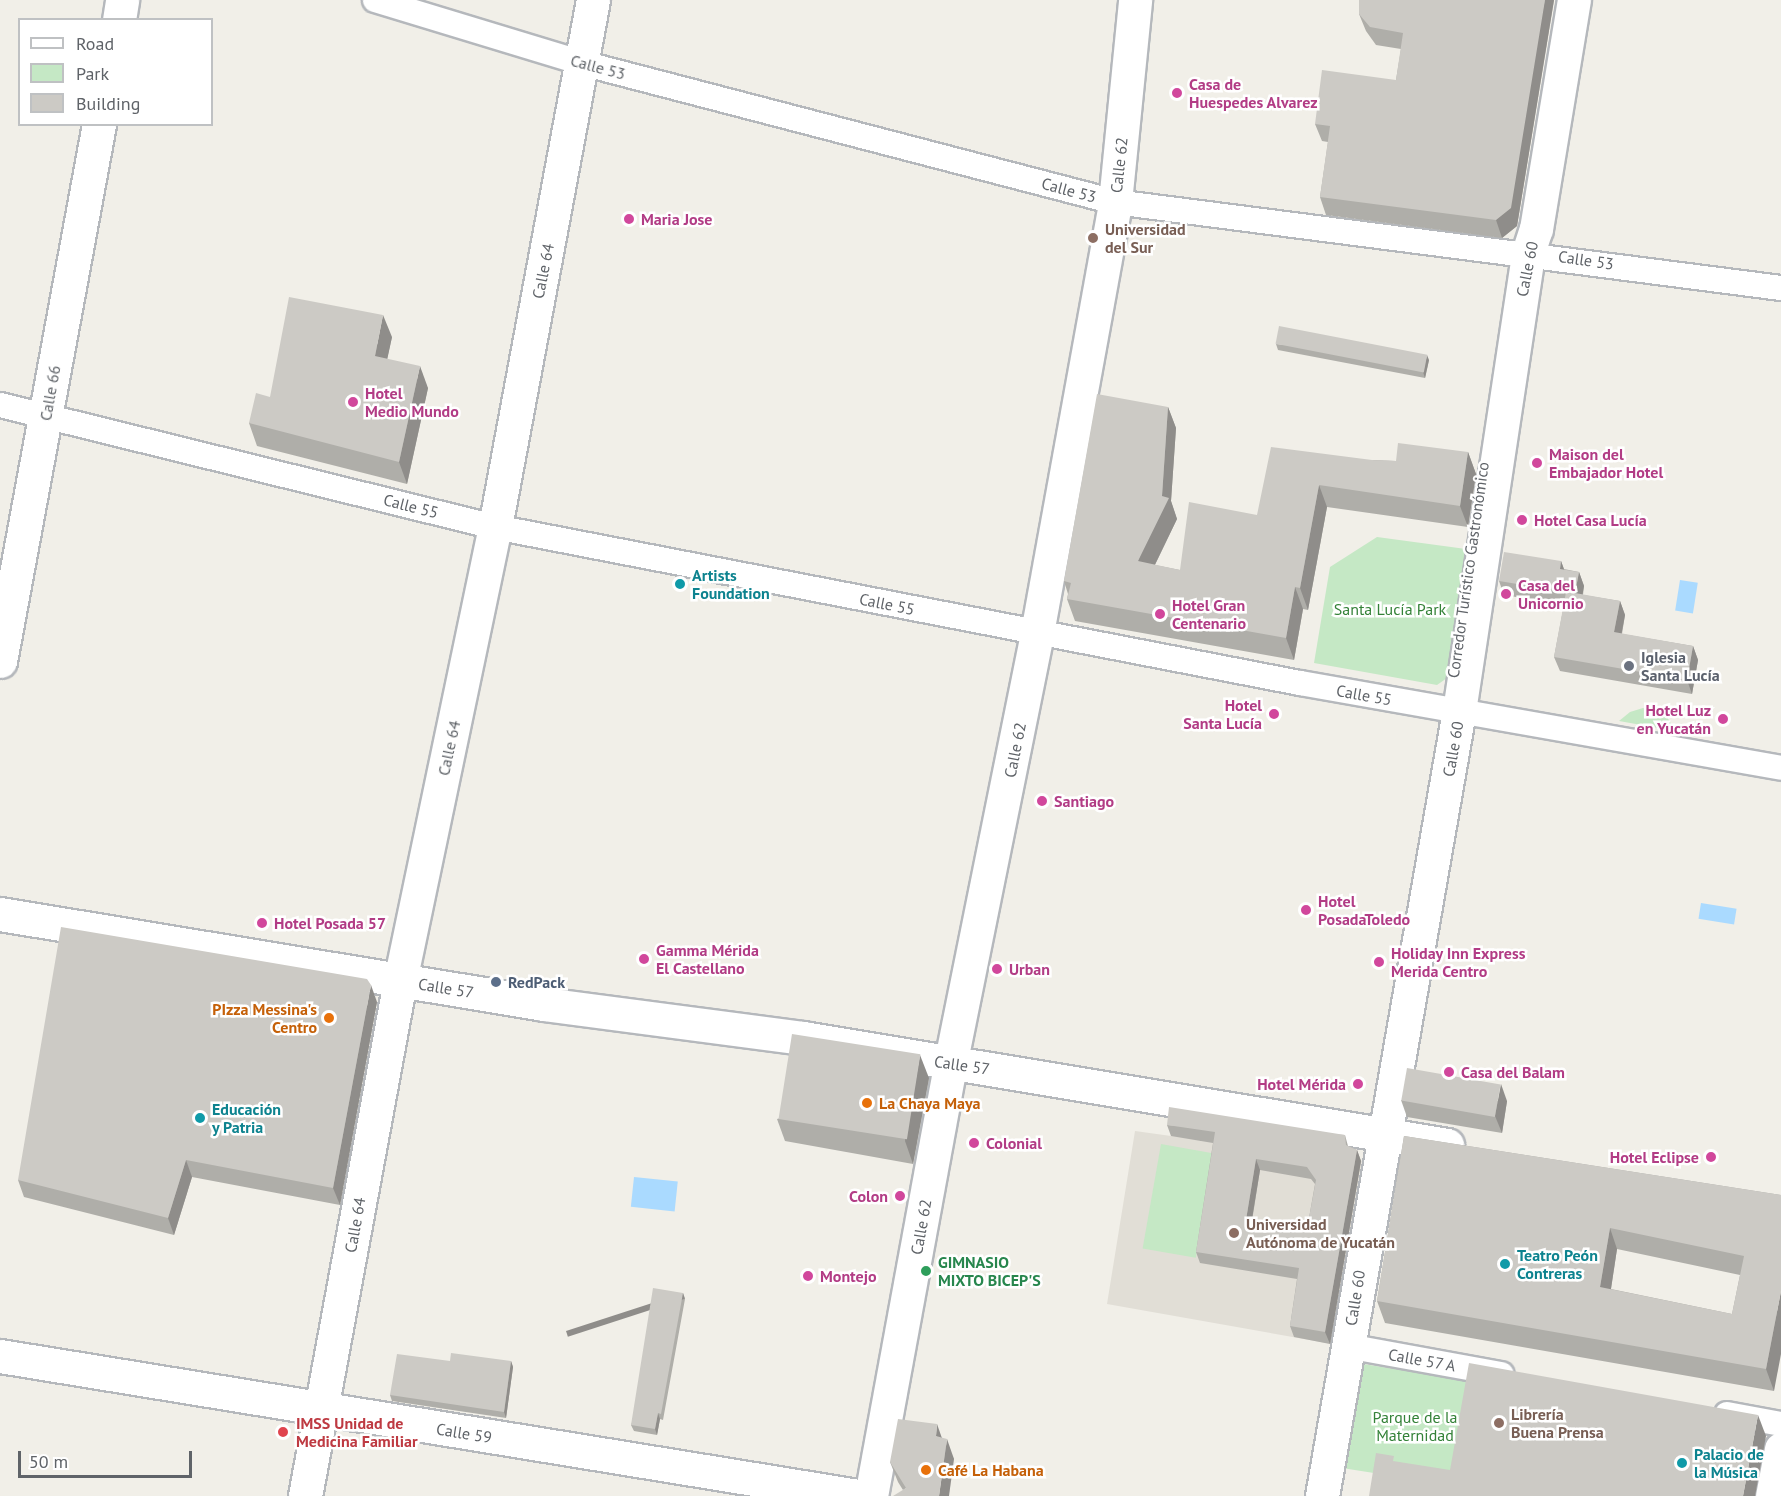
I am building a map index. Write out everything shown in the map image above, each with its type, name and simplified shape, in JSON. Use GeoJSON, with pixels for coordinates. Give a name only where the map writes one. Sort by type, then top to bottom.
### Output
{"type":"FeatureCollection","features":[{"type":"Feature","properties":{"kind":"main road"},"geometry":{"type":"LineString","coordinates":[[118,18],[122,0]]}},
{"type":"Feature","properties":{"kind":"main road","name":"Calle 64"},"geometry":{"type":"LineString","coordinates":[[305,1496],[400,981],[495,527],[593,0]]}},
{"type":"Feature","properties":{"kind":"main road","name":"Calle 62"},"geometry":{"type":"LineString","coordinates":[[871,1496],[950,1065],[1055,636],[1115,202],[1135,0]]}},
{"type":"Feature","properties":{"kind":"main road","name":"Calle 60"},"geometry":{"type":"LineString","coordinates":[[1322,1496],[1353,1348],[1385,1136],[1466,713],[1530,253],[1574,0]]}},
{"type":"Feature","properties":{"kind":"main road","name":"Calle 66"},"geometry":{"type":"LineString","coordinates":[[0,661],[99,126]]}},
{"type":"Feature","properties":{"kind":"main road","name":"Calle 57"},"geometry":{"type":"LineString","coordinates":[[0,914],[642,1019],[803,1038],[950,1065],[1479,1150]]}},
{"type":"Feature","properties":{"kind":"main road","name":"Calle 59"},"geometry":{"type":"LineString","coordinates":[[0,1356],[858,1496]]}},
{"type":"Feature","properties":{"kind":"main road"},"geometry":{"type":"LineString","coordinates":[[1772,1496],[1781,1449]]}},
{"type":"Feature","properties":{"kind":"street","name":"Calle 53"},"geometry":{"type":"LineString","coordinates":[[375,0],[582,63],[1115,202],[1530,253],[1781,288]]}},
{"type":"Feature","properties":{"kind":"street","name":"Corredor Turístico Gastronómico"},"geometry":{"type":"LineString","coordinates":[[1530,253],[1563,0]]}},
{"type":"Feature","properties":{"kind":"street","name":"Corredor Turístico Gastronómico"},"geometry":{"type":"LineString","coordinates":[[1055,636],[1446,694],[1453,681],[1530,253],[1586,0]]}},
{"type":"Feature","properties":{"kind":"street","name":"Calle 55"},"geometry":{"type":"LineString","coordinates":[[0,405],[495,527],[1055,636],[1466,713],[1781,768]]}},
{"type":"Feature","properties":{"kind":"street"},"geometry":{"type":"LineString","coordinates":[[1055,636],[1442,718],[1445,725],[1374,1114],[1385,1136],[1310,1496]]}},
{"type":"Feature","properties":{"kind":"street"},"geometry":{"type":"LineString","coordinates":[[1334,1496],[1353,1348]]}},
{"type":"Feature","properties":{"kind":"street","name":"Calle 57 A"},"geometry":{"type":"LineString","coordinates":[[1353,1348],[1525,1378]]}},
{"type":"Feature","properties":{"kind":"street"},"geometry":{"type":"LineString","coordinates":[[1698,1409],[1781,1424]]}},
{"type":"Feature","properties":{"kind":"shaded area","name":"Universidad Autónoma de Yucatán"},"geometry":{"type":"Polygon","coordinates":[[[1174,1116],[1348,1144],[1350,1153],[1362,1161],[1332,1344],[1107,1304],[1135,1131],[1171,1136],[1174,1116]]]}},
{"type":"Feature","properties":{"kind":"green space","name":"Santa Lucía Park"},"geometry":{"type":"Polygon","coordinates":[[[1377,537],[1466,549],[1447,678],[1437,685],[1314,663],[1330,567],[1377,537]]]}},
{"type":"Feature","properties":{"kind":"green space"},"geometry":{"type":"Polygon","coordinates":[[[1643,708],[1666,715],[1675,731],[1619,721],[1630,712],[1643,708]]]}},
{"type":"Feature","properties":{"kind":"green space"},"geometry":{"type":"Polygon","coordinates":[[[1161,1144],[1214,1153],[1196,1258],[1143,1248],[1161,1144]]]}},
{"type":"Feature","properties":{"kind":"green space","name":"Parque de la Maternidad"},"geometry":{"type":"Polygon","coordinates":[[[1357,1363],[1477,1382],[1460,1487],[1340,1468],[1357,1363]]]}},
{"type":"Feature","properties":{"kind":"water"},"geometry":{"type":"Polygon","coordinates":[[[1680,580],[1698,583],[1693,613],[1675,611],[1680,580]]]}},
{"type":"Feature","properties":{"kind":"water"},"geometry":{"type":"Polygon","coordinates":[[[1701,903],[1737,909],[1734,924],[1698,919],[1701,903]]]}},
{"type":"Feature","properties":{"kind":"water"},"geometry":{"type":"Polygon","coordinates":[[[634,1177],[678,1182],[675,1211],[631,1207],[634,1177]]]}},
{"type":"Feature","properties":{"kind":"building"},"geometry":{"type":"Polygon","coordinates":[[[1359,0],[1545,0],[1511,208],[1496,220],[1320,197],[1330,126],[1315,124],[1322,70],[1396,80],[1403,33],[1370,27],[1359,14],[1359,0]]]}},
{"type":"Feature","properties":{"kind":"building","name":"Hotel Medio Mundo"},"geometry":{"type":"Polygon","coordinates":[[[289,297],[383,315],[375,356],[420,366],[399,462],[249,423],[256,393],[270,397],[289,297]]]}},
{"type":"Feature","properties":{"kind":"building"},"geometry":{"type":"Polygon","coordinates":[[[1279,326],[1427,355],[1424,372],[1276,344],[1279,326]]]}},
{"type":"Feature","properties":{"kind":"building"},"geometry":{"type":"Polygon","coordinates":[[[1097,394],[1168,407],[1162,496],[1169,498],[1138,561],[1180,570],[1189,502],[1257,515],[1271,447],[1396,461],[1398,443],[1468,452],[1460,506],[1319,485],[1300,588],[1295,587],[1286,638],[1067,599],[1071,583],[1064,581],[1097,394]]]}},
{"type":"Feature","properties":{"kind":"building"},"geometry":{"type":"Polygon","coordinates":[[[1504,552],[1561,561],[1560,569],[1579,572],[1575,593],[1620,601],[1614,632],[1693,646],[1687,680],[1554,657],[1566,592],[1499,581],[1504,552]]]}},
{"type":"Feature","properties":{"kind":"building","name":"Educación y Patria"},"geometry":{"type":"Polygon","coordinates":[[[61,927],[367,979],[371,985],[333,1188],[186,1160],[168,1218],[18,1180],[61,927]]]}},
{"type":"Feature","properties":{"kind":"building","name":"La Chaya Maya"},"geometry":{"type":"Polygon","coordinates":[[[792,1034],[920,1054],[907,1139],[779,1119],[792,1034]]]}},
{"type":"Feature","properties":{"kind":"building"},"geometry":{"type":"Polygon","coordinates":[[[1407,1068],[1501,1084],[1495,1117],[1401,1100],[1407,1068]]]}},
{"type":"Feature","properties":{"kind":"building"},"geometry":{"type":"Polygon","coordinates":[[[1169,1107],[1345,1135],[1346,1145],[1357,1150],[1325,1332],[1290,1326],[1299,1268],[1196,1252],[1215,1132],[1167,1125],[1169,1107]],[[1256,1159],[1246,1220],[1307,1229],[1316,1180],[1307,1167],[1256,1159]]]}},
{"type":"Feature","properties":{"kind":"building"},"geometry":{"type":"Polygon","coordinates":[[[1404,1136],[1781,1195],[1781,1291],[1766,1369],[1377,1301],[1404,1136]],[[1610,1228],[1600,1287],[1732,1314],[1744,1256],[1610,1228]]]}},
{"type":"Feature","properties":{"kind":"building"},"geometry":{"type":"Polygon","coordinates":[[[653,1288],[683,1293],[661,1414],[658,1413],[655,1429],[631,1425],[653,1288]]]}},
{"type":"Feature","properties":{"kind":"building"},"geometry":{"type":"Polygon","coordinates":[[[451,1353],[511,1361],[504,1412],[390,1395],[397,1354],[450,1361],[451,1353]]]}},
{"type":"Feature","properties":{"kind":"building"},"geometry":{"type":"Polygon","coordinates":[[[1469,1363],[1758,1415],[1743,1496],[1369,1496],[1376,1453],[1394,1456],[1393,1461],[1450,1470],[1469,1363]]]}},
{"type":"Feature","properties":{"kind":"building","name":"Café La Habana"},"geometry":{"type":"Polygon","coordinates":[[[898,1419],[937,1424],[936,1436],[947,1439],[939,1496],[893,1496],[906,1488],[890,1462],[898,1419]]]}},
{"type":"Feature","properties":{"kind":"place","name":"Casa de Huespedes Alvarez"},"geometry":{"type":"Point","coordinates":[1177,93]}},
{"type":"Feature","properties":{"kind":"place","name":"Maria Jose"},"geometry":{"type":"Point","coordinates":[629,219]}},
{"type":"Feature","properties":{"kind":"place","name":"Universidad del Sur"},"geometry":{"type":"Point","coordinates":[1093,238]}},
{"type":"Feature","properties":{"kind":"place","name":"Hotel Medio Mundo"},"geometry":{"type":"Point","coordinates":[353,402]}},
{"type":"Feature","properties":{"kind":"place","name":"Maison del Embajador Hotel"},"geometry":{"type":"Point","coordinates":[1537,463]}},
{"type":"Feature","properties":{"kind":"place","name":"Hotel Casa Lucía"},"geometry":{"type":"Point","coordinates":[1522,520]}},
{"type":"Feature","properties":{"kind":"place","name":"Artists Foundation"},"geometry":{"type":"Point","coordinates":[680,584]}},
{"type":"Feature","properties":{"kind":"place","name":"Casa del Unicornio"},"geometry":{"type":"Point","coordinates":[1506,594]}},
{"type":"Feature","properties":{"kind":"place","name":"Hotel Gran Centenario"},"geometry":{"type":"Point","coordinates":[1160,614]}},
{"type":"Feature","properties":{"kind":"place","name":"Iglesia Santa Lucía"},"geometry":{"type":"Point","coordinates":[1629,666]}},
{"type":"Feature","properties":{"kind":"place","name":"Hotel Santa Lucía"},"geometry":{"type":"Point","coordinates":[1274,714]}},
{"type":"Feature","properties":{"kind":"place","name":"Hotel Luz en Yucatán"},"geometry":{"type":"Point","coordinates":[1723,719]}},
{"type":"Feature","properties":{"kind":"place","name":"Santiago"},"geometry":{"type":"Point","coordinates":[1042,801]}},
{"type":"Feature","properties":{"kind":"place","name":"Hotel PosadaToledo"},"geometry":{"type":"Point","coordinates":[1306,910]}},
{"type":"Feature","properties":{"kind":"place","name":"Hotel Posada 57"},"geometry":{"type":"Point","coordinates":[262,923]}},
{"type":"Feature","properties":{"kind":"place","name":"Gamma Mérida El Castellano"},"geometry":{"type":"Point","coordinates":[644,959]}},
{"type":"Feature","properties":{"kind":"place","name":"Holiday Inn Express Merida Centro"},"geometry":{"type":"Point","coordinates":[1379,962]}},
{"type":"Feature","properties":{"kind":"place","name":"Urban"},"geometry":{"type":"Point","coordinates":[997,969]}},
{"type":"Feature","properties":{"kind":"place","name":"RedPack"},"geometry":{"type":"Point","coordinates":[496,982]}},
{"type":"Feature","properties":{"kind":"place","name":"PIzza Messina's Centro"},"geometry":{"type":"Point","coordinates":[329,1018]}},
{"type":"Feature","properties":{"kind":"place","name":"Casa del Balam"},"geometry":{"type":"Point","coordinates":[1449,1072]}},
{"type":"Feature","properties":{"kind":"place","name":"Hotel Mérida"},"geometry":{"type":"Point","coordinates":[1358,1084]}},
{"type":"Feature","properties":{"kind":"place","name":"La Chaya Maya"},"geometry":{"type":"Point","coordinates":[867,1103]}},
{"type":"Feature","properties":{"kind":"place","name":"Educación y Patria"},"geometry":{"type":"Point","coordinates":[200,1118]}},
{"type":"Feature","properties":{"kind":"place","name":"Colonial"},"geometry":{"type":"Point","coordinates":[974,1143]}},
{"type":"Feature","properties":{"kind":"place","name":"Hotel Eclipse"},"geometry":{"type":"Point","coordinates":[1711,1157]}},
{"type":"Feature","properties":{"kind":"place","name":"Colon"},"geometry":{"type":"Point","coordinates":[900,1196]}},
{"type":"Feature","properties":{"kind":"place","name":"Universidad Autónoma de Yucatán"},"geometry":{"type":"Point","coordinates":[1234,1233]}},
{"type":"Feature","properties":{"kind":"place","name":"Teatro Peón Contreras"},"geometry":{"type":"Point","coordinates":[1505,1264]}},
{"type":"Feature","properties":{"kind":"place","name":"GIMNASIO MIXTO BICEP'S"},"geometry":{"type":"Point","coordinates":[926,1271]}},
{"type":"Feature","properties":{"kind":"place","name":"Montejo"},"geometry":{"type":"Point","coordinates":[808,1276]}},
{"type":"Feature","properties":{"kind":"place","name":"Librería Buena Prensa"},"geometry":{"type":"Point","coordinates":[1499,1423]}},
{"type":"Feature","properties":{"kind":"place","name":"IMSS Unidad de Medicina Familiar"},"geometry":{"type":"Point","coordinates":[283,1432]}},
{"type":"Feature","properties":{"kind":"place","name":"Palacio de la Música"},"geometry":{"type":"Point","coordinates":[1682,1463]}},
{"type":"Feature","properties":{"kind":"place","name":"Café La Habana"},"geometry":{"type":"Point","coordinates":[926,1470]}}]}
